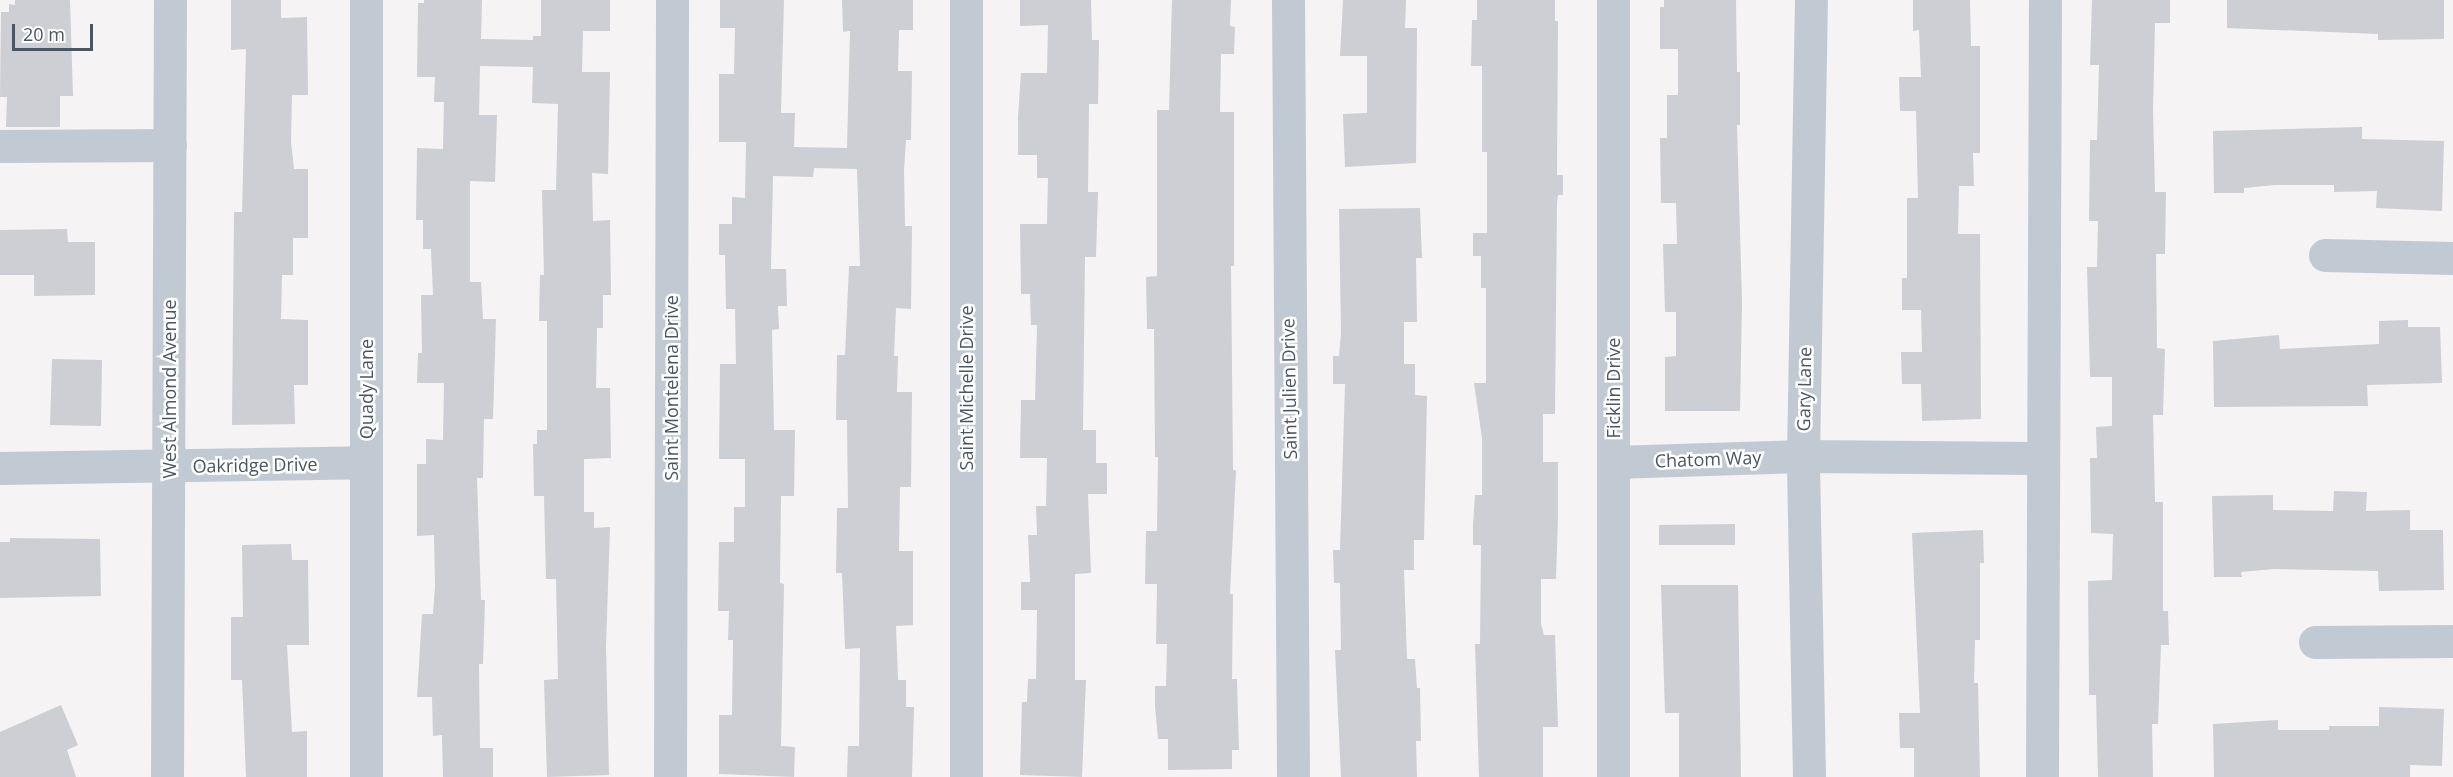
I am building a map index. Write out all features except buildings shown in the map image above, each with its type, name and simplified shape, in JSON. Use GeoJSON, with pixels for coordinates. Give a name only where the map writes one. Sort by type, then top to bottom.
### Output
{"type":"FeatureCollection","features":[{"type":"Feature","properties":{"kind":"street","name":"West Almond Avenue"},"geometry":{"type":"LineString","coordinates":[[167,777],[170,0]]}},
{"type":"Feature","properties":{"kind":"street","name":"Quady Lane"},"geometry":{"type":"LineString","coordinates":[[366,0],[366,777]]}},
{"type":"Feature","properties":{"kind":"street","name":"Saint Montelena Drive"},"geometry":{"type":"LineString","coordinates":[[670,777],[672,0]]}},
{"type":"Feature","properties":{"kind":"street","name":"Saint Michelle Drive"},"geometry":{"type":"LineString","coordinates":[[966,0],[966,777]]}},
{"type":"Feature","properties":{"kind":"street","name":"Saint Julien Drive"},"geometry":{"type":"LineString","coordinates":[[1288,0],[1293,777]]}},
{"type":"Feature","properties":{"kind":"street","name":"Ficklin Drive"},"geometry":{"type":"LineString","coordinates":[[1613,0],[1613,777]]}},
{"type":"Feature","properties":{"kind":"street","name":"Gary Lane"},"geometry":{"type":"LineString","coordinates":[[1809,777],[1803,456],[1811,0]]}},
{"type":"Feature","properties":{"kind":"street"},"geometry":{"type":"LineString","coordinates":[[2042,777],[2045,0]]}},
{"type":"Feature","properties":{"kind":"street"},"geometry":{"type":"LineString","coordinates":[[0,146],[170,145]]}},
{"type":"Feature","properties":{"kind":"street"},"geometry":{"type":"LineString","coordinates":[[2325,255],[2453,258]]}},
{"type":"Feature","properties":{"kind":"street","name":"Chatom Way"},"geometry":{"type":"LineString","coordinates":[[1613,462],[1803,456],[2043,458]]}},
{"type":"Feature","properties":{"kind":"street","name":"Oakridge Drive"},"geometry":{"type":"LineString","coordinates":[[0,468],[366,462]]}},
{"type":"Feature","properties":{"kind":"street"},"geometry":{"type":"LineString","coordinates":[[2314,642],[2453,641]]}}]}
